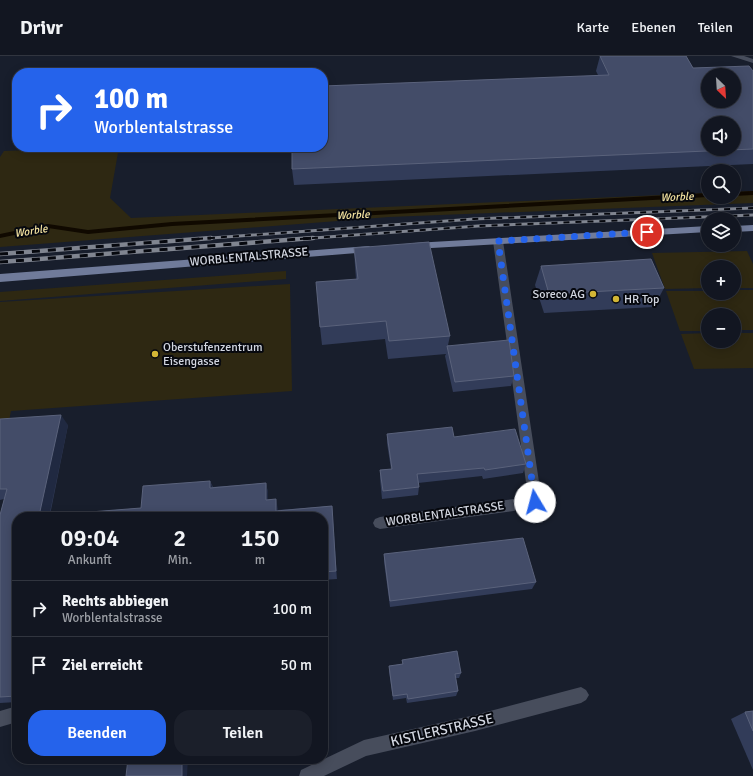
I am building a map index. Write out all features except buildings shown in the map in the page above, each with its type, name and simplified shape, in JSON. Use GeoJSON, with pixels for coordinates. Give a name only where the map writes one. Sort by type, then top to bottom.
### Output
{"type":"FeatureCollection","features":[{"type":"Feature","properties":{"kind":"main road"},"geometry":{"type":"LineString","coordinates":[[741,229],[753,228]]}},
{"type":"Feature","properties":{"kind":"main road"},"geometry":{"type":"LineString","coordinates":[[403,247],[701,229]]}},
{"type":"Feature","properties":{"kind":"main road","name":"WORBLENTALSTRASSE"},"geometry":{"type":"LineString","coordinates":[[0,278],[379,248]]}},
{"type":"Feature","properties":{"kind":"street"},"geometry":{"type":"LineString","coordinates":[[734,56],[753,62]]}},
{"type":"Feature","properties":{"kind":"street","name":"WORBLENTALSTRASSE"},"geometry":{"type":"LineString","coordinates":[[380,523],[535,502],[498,241]]}},
{"type":"Feature","properties":{"kind":"street","name":"KISTLERSTRASSE"},"geometry":{"type":"LineString","coordinates":[[307,776],[364,748],[475,723],[581,695]]}},
{"type":"Feature","properties":{"kind":"street"},"geometry":{"type":"LineString","coordinates":[[0,719],[12,715]]}},
{"type":"Feature","properties":{"kind":"shaded area"},"geometry":{"type":"Polygon","coordinates":[[[4,151],[118,152],[110,198],[131,218],[701,193],[701,204],[727,204],[389,217],[0,247],[0,157],[4,151]]]}},
{"type":"Feature","properties":{"kind":"shaded area"},"geometry":{"type":"Polygon","coordinates":[[[753,191],[753,203],[741,203],[741,192],[753,191]]]}},
{"type":"Feature","properties":{"kind":"shaded area"},"geometry":{"type":"Polygon","coordinates":[[[747,251],[753,264],[753,288],[741,288],[741,260],[701,260],[701,288],[665,289],[652,253],[741,252],[747,251]]]}},
{"type":"Feature","properties":{"kind":"shaded area"},"geometry":{"type":"Polygon","coordinates":[[[286,271],[286,279],[0,301],[0,292],[286,271]]]}},
{"type":"Feature","properties":{"kind":"shaded area","name":"Oberstufenzentrum Eisengasse"},"geometry":{"type":"Polygon","coordinates":[[[290,284],[292,391],[11,411],[7,430],[0,430],[0,302],[290,284]]]}},
{"type":"Feature","properties":{"kind":"shaded area"},"geometry":{"type":"Polygon","coordinates":[[[741,290],[753,290],[753,330],[741,330],[741,308],[701,308],[701,331],[680,331],[666,291],[701,291],[701,300],[741,300],[741,290]]]}},
{"type":"Feature","properties":{"kind":"shaded area"},"geometry":{"type":"Polygon","coordinates":[[[701,333],[701,348],[741,348],[741,333],[753,333],[753,368],[694,369],[681,334],[701,333]]]}},
{"type":"Feature","properties":{"kind":"waterway","name":"Worble"},"geometry":{"type":"LineString","coordinates":[[741,194],[753,193]]}},
{"type":"Feature","properties":{"kind":"waterway","name":"Worble"},"geometry":{"type":"LineString","coordinates":[[0,236],[48,226],[88,232],[172,224],[701,195]]}},
{"type":"Feature","properties":{"kind":"railway"},"geometry":{"type":"LineString","coordinates":[[197,239],[474,219],[753,208]]}},
{"type":"Feature","properties":{"kind":"railway"},"geometry":{"type":"LineString","coordinates":[[300,239],[478,226],[753,215]]}},
{"type":"Feature","properties":{"kind":"railway"},"geometry":{"type":"LineString","coordinates":[[0,254],[211,238]]}},
{"type":"Feature","properties":{"kind":"railway"},"geometry":{"type":"LineString","coordinates":[[0,262],[313,238]]}},
{"type":"Feature","properties":{"kind":"place","name":"Soreco AG"},"geometry":{"type":"Point","coordinates":[593,294]}},
{"type":"Feature","properties":{"kind":"place","name":"HR Top"},"geometry":{"type":"Point","coordinates":[616,299]}},
{"type":"Feature","properties":{"kind":"place","name":"Oberstufenzentrum Eisengasse"},"geometry":{"type":"Point","coordinates":[155,354]}},
{"type":"Feature","properties":{"kind":"route"},"geometry":{"type":"LineString","coordinates":[[535,502],[498,241],[647,232]]}}]}
